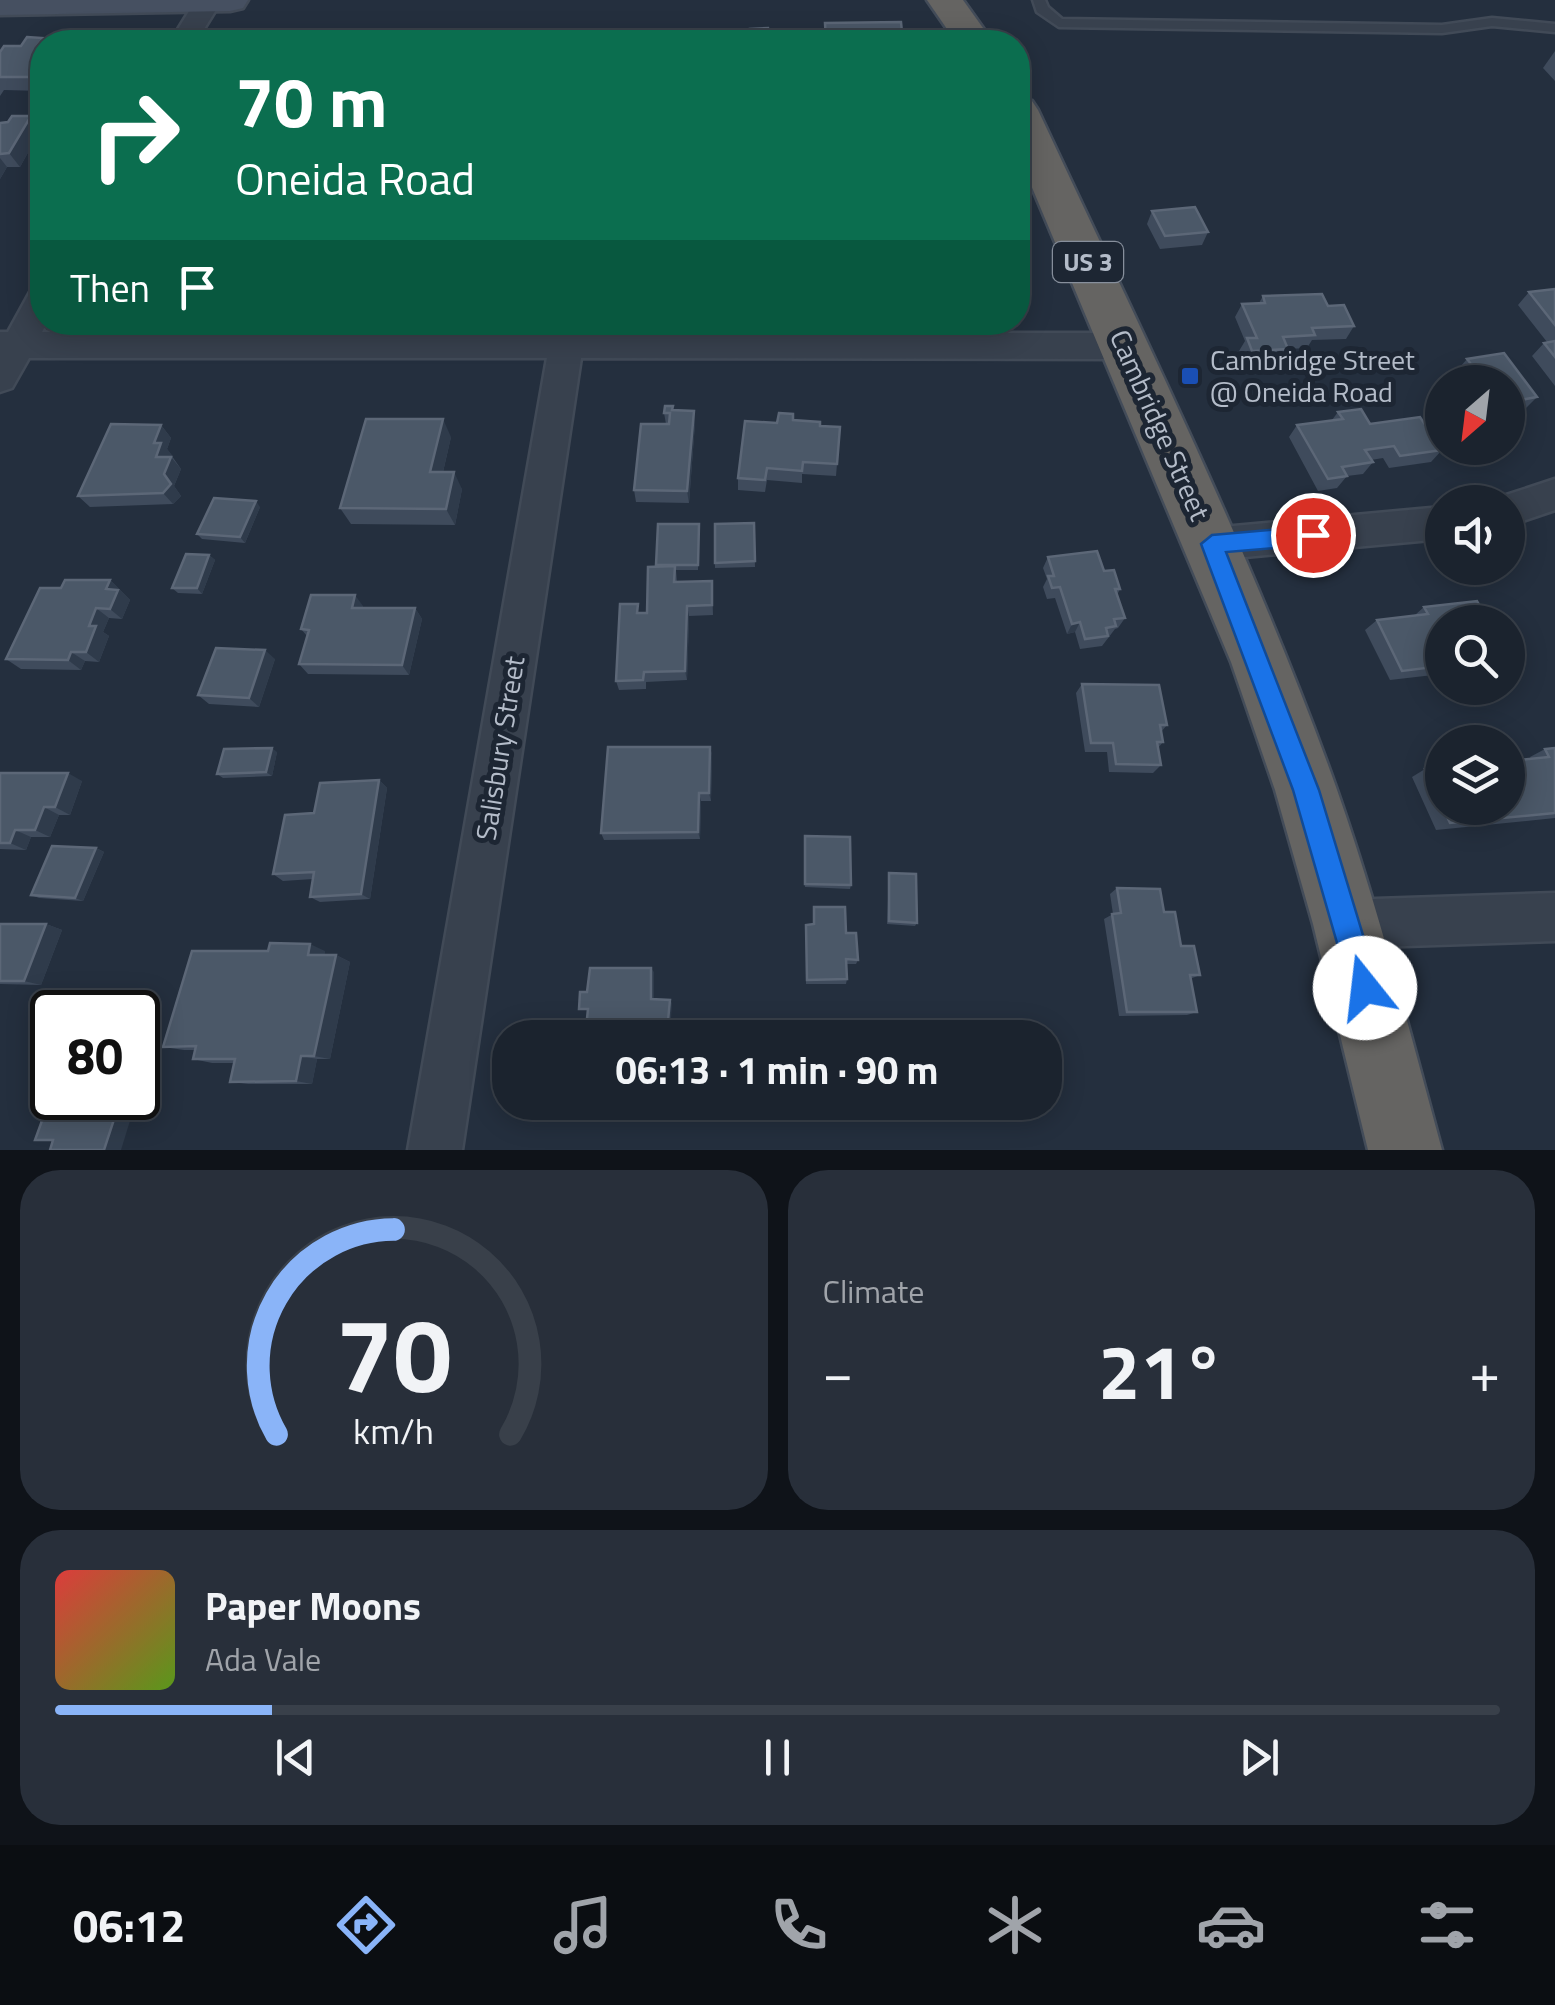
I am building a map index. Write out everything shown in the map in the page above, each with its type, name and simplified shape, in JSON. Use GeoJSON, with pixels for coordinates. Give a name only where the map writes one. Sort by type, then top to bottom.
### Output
{"type":"FeatureCollection","features":[{"type":"Feature","properties":{"kind":"highway"},"geometry":{"type":"LineString","coordinates":[[946,0],[966,30]]}},
{"type":"Feature","properties":{"kind":"highway","name":"Cambridge Street"},"geometry":{"type":"LineString","coordinates":[[1030,136],[1212,544],[1306,790],[1346,924],[1405,1150]]}},
{"type":"Feature","properties":{"kind":"main road"},"geometry":{"type":"LineString","coordinates":[[0,4],[230,0]]}},
{"type":"Feature","properties":{"kind":"street"},"geometry":{"type":"LineString","coordinates":[[190,30],[208,0]]}},
{"type":"Feature","properties":{"kind":"street"},"geometry":{"type":"LineString","coordinates":[[0,379],[9,345],[30,316]]}},
{"type":"Feature","properties":{"kind":"street"},"geometry":{"type":"LineString","coordinates":[[9,345],[1125,346]]}},
{"type":"Feature","properties":{"kind":"street","name":"Salisbury Street"},"geometry":{"type":"LineString","coordinates":[[435,1150],[566,345]]}},
{"type":"Feature","properties":{"kind":"street"},"geometry":{"type":"LineString","coordinates":[[1525,504],[1555,494]]}},
{"type":"Feature","properties":{"kind":"street"},"geometry":{"type":"LineString","coordinates":[[1212,544],[1425,525]]}},
{"type":"Feature","properties":{"kind":"street"},"geometry":{"type":"LineString","coordinates":[[1346,924],[1555,917]]}},
{"type":"Feature","properties":{"kind":"lane"},"geometry":{"type":"LineString","coordinates":[[1038,0],[1042,9],[1059,23],[1442,29],[1492,22],[1555,28]]}},
{"type":"Feature","properties":{"kind":"building"},"geometry":{"type":"Polygon","coordinates":[[[901,22],[902,30],[825,30],[825,23],[901,22]]]}},
{"type":"Feature","properties":{"kind":"building"},"geometry":{"type":"Polygon","coordinates":[[[30,37],[30,77],[0,77],[0,52],[4,46],[21,46],[30,37]]]}},
{"type":"Feature","properties":{"kind":"building"},"geometry":{"type":"Polygon","coordinates":[[[12,116],[30,116],[9,153],[0,154],[0,123],[8,122],[12,116]]]}},
{"type":"Feature","properties":{"kind":"building"},"geometry":{"type":"Polygon","coordinates":[[[1195,207],[1208,232],[1165,236],[1152,211],[1195,207]]]}},
{"type":"Feature","properties":{"kind":"building"},"geometry":{"type":"Polygon","coordinates":[[[1555,289],[1555,325],[1529,292],[1555,289]]]}},
{"type":"Feature","properties":{"kind":"building"},"geometry":{"type":"Polygon","coordinates":[[[1322,294],[1328,306],[1344,305],[1354,326],[1312,328],[1315,335],[1283,337],[1288,349],[1252,351],[1247,338],[1257,338],[1242,304],[1265,303],[1263,296],[1322,294]]]}},
{"type":"Feature","properties":{"kind":"building"},"geometry":{"type":"Polygon","coordinates":[[[1555,341],[1555,357],[1544,343],[1555,341]]]}},
{"type":"Feature","properties":{"kind":"building"},"geometry":{"type":"Polygon","coordinates":[[[1504,353],[1513,365],[1472,365],[1467,359],[1504,353]]]}},
{"type":"Feature","properties":{"kind":"building"},"geometry":{"type":"Polygon","coordinates":[[[1525,381],[1537,397],[1525,399],[1525,381]]]}},
{"type":"Feature","properties":{"kind":"building"},"geometry":{"type":"Polygon","coordinates":[[[665,406],[694,411],[687,491],[634,490],[641,424],[669,424],[670,413],[664,413],[665,406]]]}},
{"type":"Feature","properties":{"kind":"building"},"geometry":{"type":"Polygon","coordinates":[[[1361,409],[1370,424],[1420,417],[1425,424],[1425,452],[1400,456],[1394,446],[1365,450],[1373,462],[1342,467],[1347,476],[1328,479],[1297,425],[1343,419],[1338,412],[1361,409]]]}},
{"type":"Feature","properties":{"kind":"building"},"geometry":{"type":"Polygon","coordinates":[[[779,413],[793,414],[793,420],[840,427],[837,464],[803,462],[802,471],[767,468],[765,480],[738,478],[745,421],[777,423],[779,413]]]}},
{"type":"Feature","properties":{"kind":"building"},"geometry":{"type":"Polygon","coordinates":[[[366,419],[443,419],[430,472],[454,472],[446,509],[340,508],[366,419]]]}},
{"type":"Feature","properties":{"kind":"building"},"geometry":{"type":"Polygon","coordinates":[[[111,424],[161,425],[154,443],[161,443],[156,457],[171,457],[164,474],[171,484],[163,493],[78,496],[111,424]]]}},
{"type":"Feature","properties":{"kind":"building"},"geometry":{"type":"Polygon","coordinates":[[[214,498],[256,501],[240,537],[197,534],[214,498]]]}},
{"type":"Feature","properties":{"kind":"building"},"geometry":{"type":"Polygon","coordinates":[[[754,523],[755,561],[715,563],[715,524],[754,523]]]}},
{"type":"Feature","properties":{"kind":"building"},"geometry":{"type":"Polygon","coordinates":[[[658,524],[699,524],[698,565],[656,565],[658,524]]]}},
{"type":"Feature","properties":{"kind":"building"},"geometry":{"type":"Polygon","coordinates":[[[1097,551],[1104,571],[1114,570],[1120,589],[1115,589],[1125,618],[1114,619],[1116,626],[1106,628],[1108,636],[1085,639],[1080,622],[1072,624],[1060,587],[1052,588],[1048,576],[1054,576],[1048,557],[1097,551]]]}},
{"type":"Feature","properties":{"kind":"building"},"geometry":{"type":"Polygon","coordinates":[[[186,554],[209,555],[197,588],[172,588],[186,554]]]}},
{"type":"Feature","properties":{"kind":"building"},"geometry":{"type":"Polygon","coordinates":[[[675,566],[674,582],[712,581],[712,605],[687,606],[685,671],[644,672],[643,680],[616,681],[620,604],[638,604],[637,613],[647,613],[648,567],[675,566]]]}},
{"type":"Feature","properties":{"kind":"building"},"geometry":{"type":"Polygon","coordinates":[[[65,580],[110,580],[106,589],[118,590],[110,609],[96,608],[89,626],[96,626],[86,652],[71,652],[68,660],[6,659],[40,588],[61,588],[65,580]]]}},
{"type":"Feature","properties":{"kind":"building"},"geometry":{"type":"Polygon","coordinates":[[[311,595],[355,595],[352,608],[415,608],[402,665],[299,664],[309,630],[301,629],[311,595]]]}},
{"type":"Feature","properties":{"kind":"building"},"geometry":{"type":"Polygon","coordinates":[[[1477,601],[1479,605],[1442,605],[1477,601]]]}},
{"type":"Feature","properties":{"kind":"building"},"geometry":{"type":"Polygon","coordinates":[[[1425,614],[1425,668],[1402,671],[1377,620],[1425,614]]]}},
{"type":"Feature","properties":{"kind":"building"},"geometry":{"type":"Polygon","coordinates":[[[216,648],[265,650],[249,698],[198,695],[216,648]]]}},
{"type":"Feature","properties":{"kind":"building"},"geometry":{"type":"Polygon","coordinates":[[[1082,684],[1159,685],[1167,725],[1160,725],[1163,742],[1157,742],[1161,765],[1116,764],[1113,743],[1091,743],[1082,684]]]}},
{"type":"Feature","properties":{"kind":"building"},"geometry":{"type":"Polygon","coordinates":[[[608,747],[710,747],[709,793],[699,793],[698,832],[601,833],[608,747]]]}},
{"type":"Feature","properties":{"kind":"building"},"geometry":{"type":"Polygon","coordinates":[[[272,748],[266,772],[217,774],[224,749],[272,748]]]}},
{"type":"Feature","properties":{"kind":"building"},"geometry":{"type":"Polygon","coordinates":[[[1555,748],[1555,813],[1525,816],[1525,759],[1549,757],[1545,749],[1555,748]]]}},
{"type":"Feature","properties":{"kind":"building"},"geometry":{"type":"Polygon","coordinates":[[[0,773],[68,773],[55,807],[44,807],[35,830],[15,830],[10,843],[0,843],[0,773]]]}},
{"type":"Feature","properties":{"kind":"building"},"geometry":{"type":"Polygon","coordinates":[[[379,780],[361,894],[310,897],[314,872],[273,874],[285,815],[314,813],[320,783],[379,780]]]}},
{"type":"Feature","properties":{"kind":"building"},"geometry":{"type":"Polygon","coordinates":[[[805,836],[850,837],[851,885],[805,884],[805,836]]]}},
{"type":"Feature","properties":{"kind":"building"},"geometry":{"type":"Polygon","coordinates":[[[52,846],[96,848],[75,898],[31,895],[52,846]]]}},
{"type":"Feature","properties":{"kind":"building"},"geometry":{"type":"Polygon","coordinates":[[[889,873],[916,874],[917,923],[889,921],[889,873]]]}},
{"type":"Feature","properties":{"kind":"building"},"geometry":{"type":"Polygon","coordinates":[[[1117,888],[1160,889],[1164,912],[1175,912],[1181,946],[1194,946],[1200,975],[1190,975],[1197,1012],[1127,1012],[1112,914],[1121,913],[1117,888]]]}},
{"type":"Feature","properties":{"kind":"building"},"geometry":{"type":"Polygon","coordinates":[[[814,907],[845,907],[846,933],[856,933],[858,960],[846,959],[847,979],[807,980],[806,925],[814,924],[814,907]]]}},
{"type":"Feature","properties":{"kind":"building"},"geometry":{"type":"Polygon","coordinates":[[[0,924],[46,924],[24,981],[0,981],[0,924]]]}},
{"type":"Feature","properties":{"kind":"building"},"geometry":{"type":"Polygon","coordinates":[[[270,943],[310,944],[308,955],[336,955],[314,1056],[301,1056],[296,1081],[230,1082],[235,1059],[193,1059],[196,1046],[163,1047],[192,951],[268,951],[270,943]]]}},
{"type":"Feature","properties":{"kind":"building"},"geometry":{"type":"Polygon","coordinates":[[[590,968],[651,968],[651,999],[670,1000],[668,1020],[587,1020],[588,1009],[579,1009],[580,992],[587,992],[590,968]]]}},
{"type":"Feature","properties":{"kind":"building"},"geometry":{"type":"Polygon","coordinates":[[[42,1120],[114,1120],[104,1150],[50,1150],[53,1140],[35,1140],[42,1120]]]}},
{"type":"Feature","properties":{"kind":"place","name":"Cambridge Street @ Oneida Road"},"geometry":{"type":"Point","coordinates":[1190,376]}},
{"type":"Feature","properties":{"kind":"route"},"geometry":{"type":"LineString","coordinates":[[1313,535],[1212,544],[1306,790],[1365,988]]}}]}
